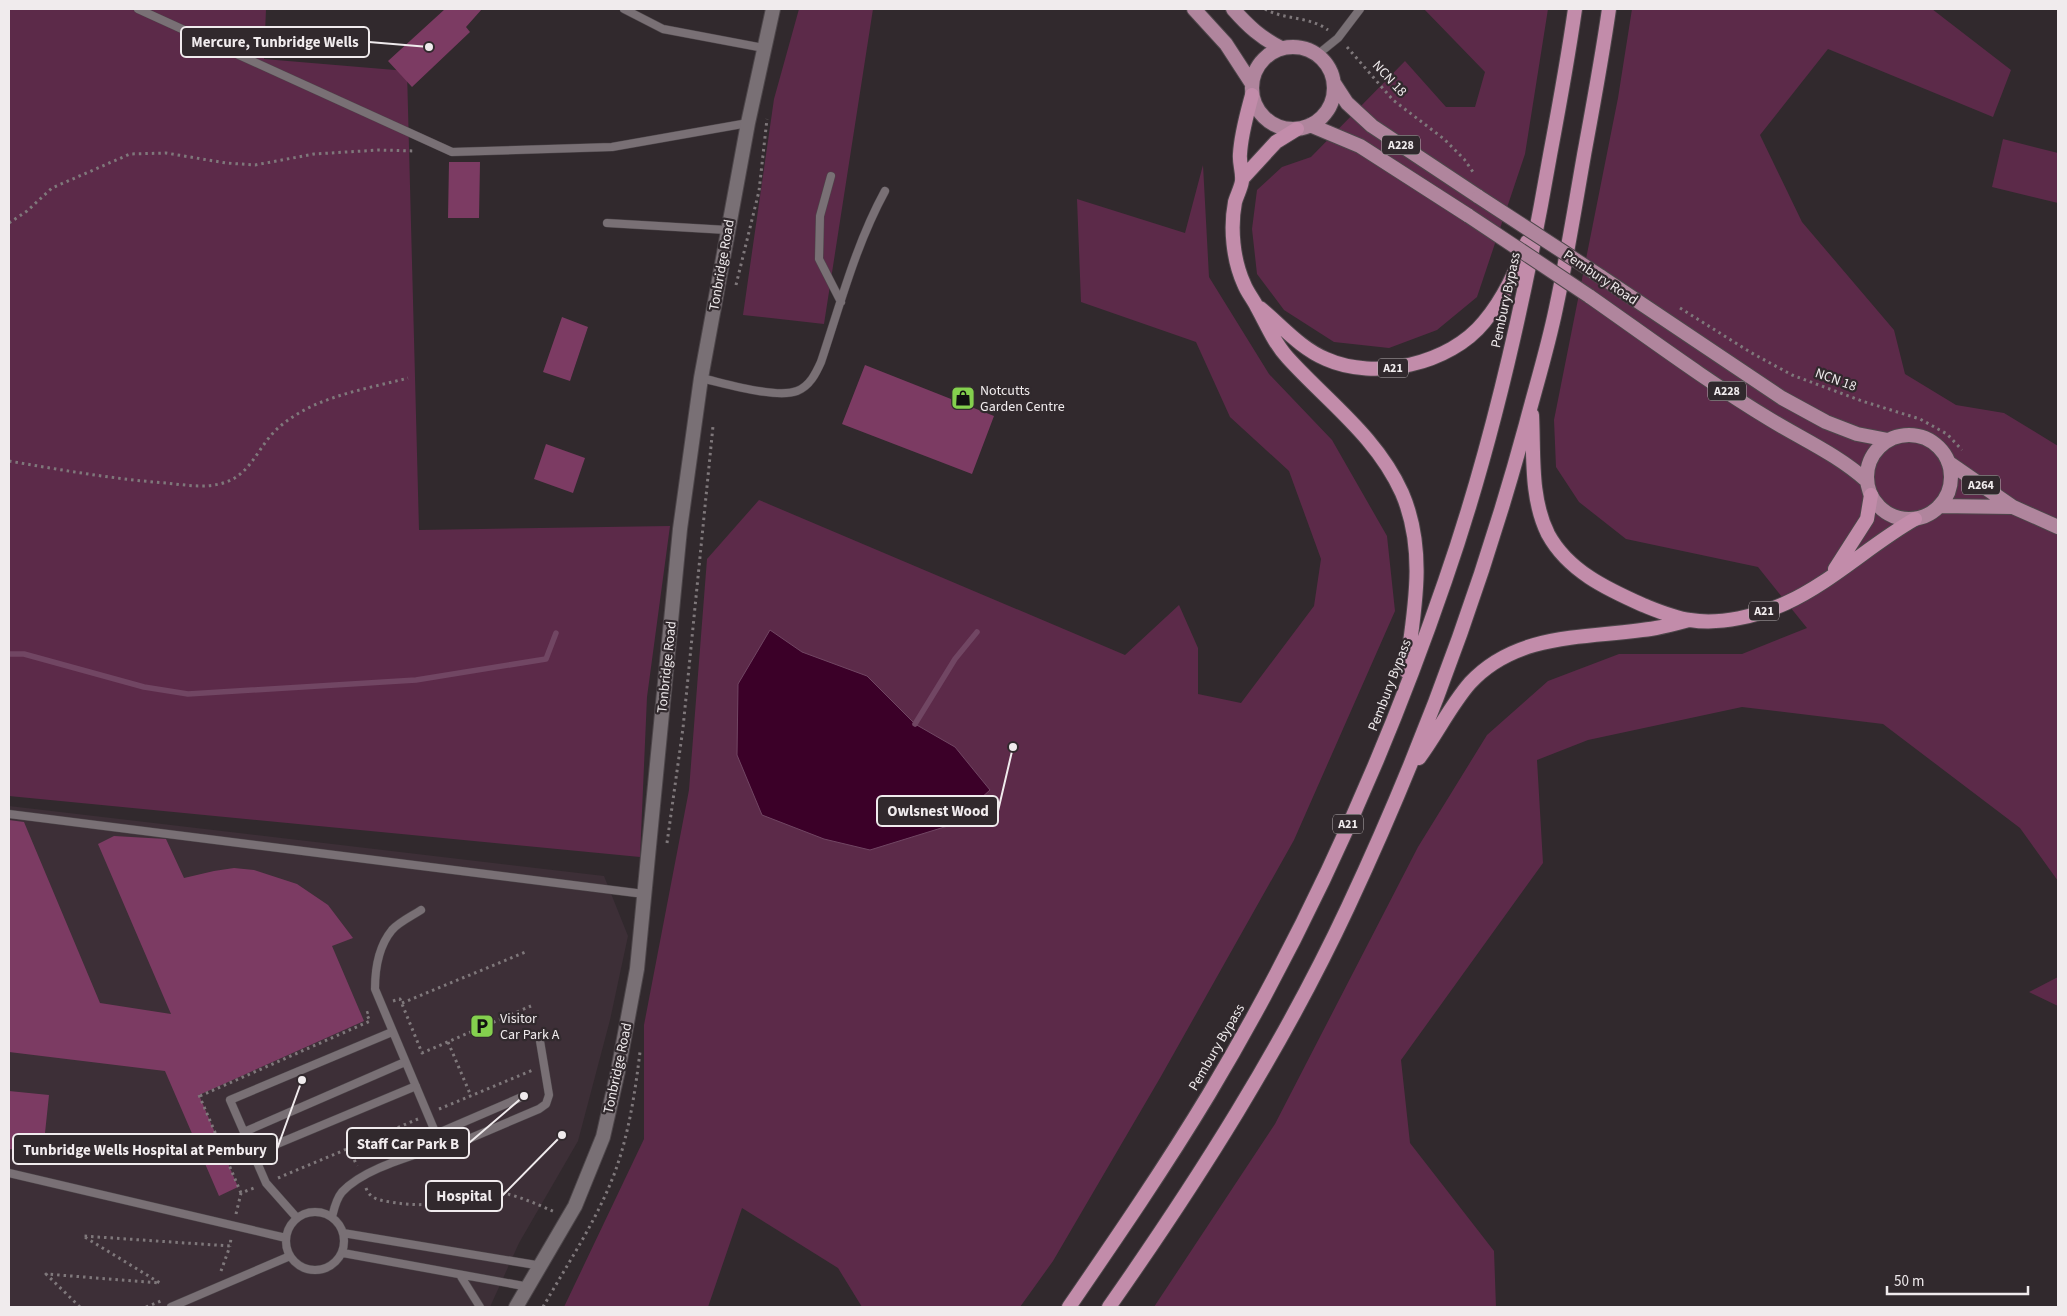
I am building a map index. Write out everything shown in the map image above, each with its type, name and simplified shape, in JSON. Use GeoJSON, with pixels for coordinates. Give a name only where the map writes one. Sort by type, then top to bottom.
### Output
{"type":"FeatureCollection","features":[{"type":"Feature","properties":{"kind":"highway","name":"Pembury Bypass"},"geometry":{"type":"LineString","coordinates":[[1068,1307],[1154,1182],[1210,1093],[1264,995],[1316,895],[1379,757],[1402,699],[1446,581],[1473,494],[1520,313],[1542,206],[1575,9]]}},
{"type":"Feature","properties":{"kind":"highway","name":"A21"},"geometry":{"type":"LineString","coordinates":[[1109,1307],[1174,1212],[1236,1115],[1346,910],[1408,771],[1474,598],[1504,504],[1532,401],[1558,301],[1609,9]]}},
{"type":"Feature","properties":{"kind":"highway","name":"A21"},"geometry":{"type":"LineString","coordinates":[[1252,90],[1245,119],[1240,155],[1242,179],[1235,204],[1233,246],[1243,283],[1257,306],[1269,332],[1287,358],[1346,416],[1375,448],[1402,494],[1416,542],[1418,568],[1416,601],[1402,699]]}},
{"type":"Feature","properties":{"kind":"highway","name":"A21"},"geometry":{"type":"LineString","coordinates":[[1242,179],[1276,142],[1297,129]]}},
{"type":"Feature","properties":{"kind":"highway","name":"A21"},"geometry":{"type":"LineString","coordinates":[[1257,306],[1297,342],[1325,359],[1344,366],[1382,369],[1403,367],[1423,360],[1450,348],[1483,324],[1512,280],[1542,206]]}},
{"type":"Feature","properties":{"kind":"highway","name":"A21"},"geometry":{"type":"LineString","coordinates":[[1532,401],[1534,482],[1537,500],[1548,534],[1562,555],[1587,576],[1612,591],[1657,610],[1690,620],[1713,621],[1742,618],[1763,612],[1785,603],[1831,576],[1915,518]]}},
{"type":"Feature","properties":{"kind":"highway","name":"A21"},"geometry":{"type":"LineString","coordinates":[[1831,576],[1867,519],[1871,495]]}},
{"type":"Feature","properties":{"kind":"highway","name":"A21"},"geometry":{"type":"LineString","coordinates":[[1408,771],[1436,735],[1455,701],[1472,681],[1510,655],[1553,640],[1580,635],[1655,628],[1690,620]]}},
{"type":"Feature","properties":{"kind":"main road"},"geometry":{"type":"LineString","coordinates":[[1194,9],[1238,60],[1252,90],[1258,110],[1268,121],[1282,128],[1297,129],[1310,125],[1321,118],[1329,108],[1333,96],[1334,83],[1328,67],[1317,55],[1306,49],[1294,47],[1281,48],[1270,53],[1261,62],[1255,72],[1252,90]]}},
{"type":"Feature","properties":{"kind":"main road"},"geometry":{"type":"LineString","coordinates":[[1233,9],[1265,40],[1281,48]]}},
{"type":"Feature","properties":{"kind":"main road","name":"Pembury Road"},"geometry":{"type":"LineString","coordinates":[[1334,83],[1347,104],[1372,126],[1782,398],[1826,422],[1857,434],[1888,440]]}},
{"type":"Feature","properties":{"kind":"main road","name":"Pembury Road"},"geometry":{"type":"LineString","coordinates":[[1310,125],[1360,146],[1469,216],[1771,420],[1850,465],[1867,481]]}},
{"type":"Feature","properties":{"kind":"main road"},"geometry":{"type":"LineString","coordinates":[[1902,435],[1916,435],[1929,440],[1940,450],[1948,462],[1951,473],[1950,485],[1946,496],[1939,506],[1928,514],[1915,518],[1902,518],[1889,514],[1879,506],[1871,495],[1867,481],[1871,458],[1878,448],[1888,440],[1902,435]]}},
{"type":"Feature","properties":{"kind":"main road","name":"A264"},"geometry":{"type":"LineString","coordinates":[[1948,462],[2013,507],[2058,527]]}},
{"type":"Feature","properties":{"kind":"main road","name":"A264"},"geometry":{"type":"LineString","coordinates":[[1939,506],[2013,507]]}},
{"type":"Feature","properties":{"kind":"street","name":"Tonbridge Road"},"geometry":{"type":"LineString","coordinates":[[516,1307],[570,1218],[603,1137],[637,969],[680,529],[701,378],[727,230],[773,9]]}},
{"type":"Feature","properties":{"kind":"lane"},"geometry":{"type":"LineString","coordinates":[[138,9],[452,152],[612,146],[748,123]]}},
{"type":"Feature","properties":{"kind":"lane"},"geometry":{"type":"LineString","coordinates":[[624,9],[663,30],[764,48]]}},
{"type":"Feature","properties":{"kind":"lane"},"geometry":{"type":"LineString","coordinates":[[1317,55],[1338,38],[1360,9]]}},
{"type":"Feature","properties":{"kind":"lane"},"geometry":{"type":"LineString","coordinates":[[831,176],[820,216],[818,259],[841,302]]}},
{"type":"Feature","properties":{"kind":"lane"},"geometry":{"type":"LineString","coordinates":[[701,378],[768,392],[797,391],[815,376],[875,210],[885,191]]}},
{"type":"Feature","properties":{"kind":"lane"},"geometry":{"type":"LineString","coordinates":[[608,222],[727,230]]}},
{"type":"Feature","properties":{"kind":"lane"},"geometry":{"type":"LineString","coordinates":[[9,814],[644,894]]}},
{"type":"Feature","properties":{"kind":"lane"},"geometry":{"type":"LineString","coordinates":[[421,910],[393,929],[382,946],[375,970],[375,989],[436,1134],[438,1147]]}},
{"type":"Feature","properties":{"kind":"lane"},"geometry":{"type":"LineString","coordinates":[[297,1218],[266,1183],[230,1100],[392,1032]]}},
{"type":"Feature","properties":{"kind":"lane"},"geometry":{"type":"LineString","coordinates":[[332,1218],[334,1206],[341,1192],[362,1177],[438,1147],[452,1146],[539,1109],[546,1104],[549,1096],[539,1034]]}},
{"type":"Feature","properties":{"kind":"lane"},"geometry":{"type":"LineString","coordinates":[[244,1132],[405,1062]]}},
{"type":"Feature","properties":{"kind":"lane"},"geometry":{"type":"LineString","coordinates":[[253,1154],[416,1086]]}},
{"type":"Feature","properties":{"kind":"lane"},"geometry":{"type":"LineString","coordinates":[[436,1134],[524,1096]]}},
{"type":"Feature","properties":{"kind":"lane"},"geometry":{"type":"LineString","coordinates":[[9,1173],[286,1238]]}},
{"type":"Feature","properties":{"kind":"lane"},"geometry":{"type":"LineString","coordinates":[[314,1212],[332,1218],[339,1224],[343,1233],[343,1253],[336,1262],[321,1270],[303,1268],[290,1256],[286,1248],[286,1238],[288,1230],[297,1218],[314,1212]]}},
{"type":"Feature","properties":{"kind":"lane"},"geometry":{"type":"LineString","coordinates":[[343,1233],[542,1266]]}},
{"type":"Feature","properties":{"kind":"lane"},"geometry":{"type":"LineString","coordinates":[[343,1253],[529,1287]]}},
{"type":"Feature","properties":{"kind":"lane"},"geometry":{"type":"LineString","coordinates":[[171,1307],[290,1256]]}},
{"type":"Feature","properties":{"kind":"lane"},"geometry":{"type":"LineString","coordinates":[[460,1275],[480,1307]]}},
{"type":"Feature","properties":{"kind":"path","name":"NCN 18"},"geometry":{"type":"LineString","coordinates":[[1265,9],[1272,13],[1319,24],[1338,38],[1393,100],[1444,139],[1464,159],[1474,173]]}},
{"type":"Feature","properties":{"kind":"path"},"geometry":{"type":"LineString","coordinates":[[736,288],[759,191],[768,112]]}},
{"type":"Feature","properties":{"kind":"path"},"geometry":{"type":"LineString","coordinates":[[9,224],[27,212],[52,188],[130,154],[166,153],[226,163],[255,164],[314,154],[379,150],[425,151]]}},
{"type":"Feature","properties":{"kind":"path","name":"NCN 18"},"geometry":{"type":"LineString","coordinates":[[1679,308],[1792,375],[1854,398],[1920,419],[1947,434],[1966,455]]}},
{"type":"Feature","properties":{"kind":"path"},"geometry":{"type":"LineString","coordinates":[[9,461],[112,478],[210,487],[228,482],[243,473],[276,430],[308,408],[340,395],[408,378]]}},
{"type":"Feature","properties":{"kind":"path"},"geometry":{"type":"LineString","coordinates":[[667,847],[683,728],[713,420]]}},
{"type":"Feature","properties":{"kind":"path"},"geometry":{"type":"LineString","coordinates":[[402,1003],[528,951]]}},
{"type":"Feature","properties":{"kind":"path"},"geometry":{"type":"LineString","coordinates":[[220,1276],[230,1246],[241,1193],[200,1096],[370,1021],[366,1013],[400,998],[422,1053],[531,1006]]}},
{"type":"Feature","properties":{"kind":"path"},"geometry":{"type":"LineString","coordinates":[[448,1042],[470,1096]]}},
{"type":"Feature","properties":{"kind":"path"},"geometry":{"type":"LineString","coordinates":[[543,1307],[591,1224],[615,1172],[634,1102],[640,1046]]}},
{"type":"Feature","properties":{"kind":"path"},"geometry":{"type":"LineString","coordinates":[[241,1193],[545,1065]]}},
{"type":"Feature","properties":{"kind":"path"},"geometry":{"type":"LineString","coordinates":[[348,1148],[368,1192],[378,1200],[418,1206],[446,1201],[465,1194],[486,1191],[513,1196],[570,1218]]}},
{"type":"Feature","properties":{"kind":"path"},"geometry":{"type":"LineString","coordinates":[[80,1307],[46,1274],[160,1283],[83,1236],[230,1246]]}},
{"type":"Feature","properties":{"kind":"shaded area"},"geometry":{"type":"Polygon","coordinates":[[[9,9],[266,9],[264,59],[407,71],[419,530],[670,526],[647,697],[640,857],[9,796],[9,9]]]}},
{"type":"Feature","properties":{"kind":"shaded area"},"geometry":{"type":"Polygon","coordinates":[[[799,9],[873,9],[824,324],[743,315],[774,99],[799,9]]]}},
{"type":"Feature","properties":{"kind":"shaded area"},"geometry":{"type":"Polygon","coordinates":[[[1424,9],[1548,9],[1525,154],[1477,297],[1437,330],[1389,348],[1334,342],[1284,310],[1257,274],[1252,229],[1257,190],[1282,167],[1311,157],[1405,61],[1446,107],[1475,107],[1485,72],[1424,9]]]}},
{"type":"Feature","properties":{"kind":"shaded area"},"geometry":{"type":"Polygon","coordinates":[[[1632,9],[1932,9],[2011,70],[1993,117],[1828,49],[1760,135],[1802,222],[1894,330],[1905,374],[1956,405],[2004,413],[2058,446],[2058,881],[2020,828],[1883,724],[1742,707],[1588,740],[1537,760],[1543,863],[1401,1060],[1410,1143],[1494,1251],[1496,1307],[1154,1307],[1275,1124],[1418,847],[1487,735],[1548,681],[1619,654],[1742,654],[1807,628],[1758,567],[1626,539],[1579,502],[1556,467],[1554,420],[1618,98],[1632,9]]]}},
{"type":"Feature","properties":{"kind":"shaded area"},"geometry":{"type":"Polygon","coordinates":[[[2003,139],[2058,153],[2058,203],[1992,187],[2003,139]]]}},
{"type":"Feature","properties":{"kind":"shaded area"},"geometry":{"type":"Polygon","coordinates":[[[1203,165],[1209,277],[1269,374],[1332,440],[1387,536],[1395,611],[1294,840],[1160,1078],[1053,1261],[1020,1307],[862,1307],[838,1268],[742,1208],[708,1307],[564,1307],[644,1139],[644,1025],[689,790],[707,559],[759,500],[1125,655],[1179,605],[1198,648],[1198,694],[1241,703],[1314,606],[1321,559],[1289,471],[1230,417],[1196,342],[1081,302],[1077,199],[1185,233],[1203,165]]]}},
{"type":"Feature","properties":{"kind":"shaded area"},"geometry":{"type":"Polygon","coordinates":[[[770,630],[802,652],[867,676],[915,724],[955,747],[990,790],[951,825],[870,850],[824,839],[762,815],[737,755],[738,684],[770,630]]]}},
{"type":"Feature","properties":{"kind":"shaded area"},"geometry":{"type":"Polygon","coordinates":[[[9,806],[604,876],[628,936],[610,1020],[578,1141],[519,1243],[490,1307],[9,1307],[9,806]]]}},
{"type":"Feature","properties":{"kind":"shaded area"},"geometry":{"type":"Polygon","coordinates":[[[2058,977],[2058,1006],[2029,992],[2058,977]]]}},
{"type":"Feature","properties":{"kind":"building"},"geometry":{"type":"Polygon","coordinates":[[[445,9],[482,9],[466,27],[470,32],[412,87],[388,61],[445,9]]]}},
{"type":"Feature","properties":{"kind":"building"},"geometry":{"type":"Polygon","coordinates":[[[449,162],[480,162],[479,218],[448,218],[449,162]]]}},
{"type":"Feature","properties":{"kind":"building"},"geometry":{"type":"Polygon","coordinates":[[[562,317],[588,327],[570,381],[543,372],[562,317]]]}},
{"type":"Feature","properties":{"kind":"building"},"geometry":{"type":"Polygon","coordinates":[[[865,365],[994,416],[972,474],[842,424],[865,365]]]}},
{"type":"Feature","properties":{"kind":"building"},"geometry":{"type":"Polygon","coordinates":[[[546,444],[585,458],[573,493],[534,479],[546,444]]]}},
{"type":"Feature","properties":{"kind":"building"},"geometry":{"type":"Polygon","coordinates":[[[9,820],[24,822],[100,1003],[171,1014],[98,844],[114,836],[166,839],[184,878],[234,868],[254,870],[297,884],[328,905],[353,938],[332,946],[364,1021],[199,1095],[238,1187],[219,1196],[165,1071],[9,1052],[9,820]]]}},
{"type":"Feature","properties":{"kind":"building"},"geometry":{"type":"Polygon","coordinates":[[[9,1091],[49,1095],[43,1152],[9,1149],[9,1091]]]}},
{"type":"Feature","properties":{"kind":"waterway"},"geometry":{"type":"LineString","coordinates":[[915,724],[955,659],[977,632]]}},
{"type":"Feature","properties":{"kind":"waterway"},"geometry":{"type":"LineString","coordinates":[[9,654],[24,654],[144,687],[188,694],[416,680],[546,659],[556,633]]}},
{"type":"Feature","properties":{"kind":"place","name":"Mercure, Tunbridge Wells"},"geometry":{"type":"Point","coordinates":[429,47]}},
{"type":"Feature","properties":{"kind":"place","name":"Notcutts Garden Centre"},"geometry":{"type":"Point","coordinates":[963,398]}},
{"type":"Feature","properties":{"kind":"place","name":"Owlsnest Wood"},"geometry":{"type":"Point","coordinates":[1013,747]}},
{"type":"Feature","properties":{"kind":"place","name":"Visitor Car Park A"},"geometry":{"type":"Point","coordinates":[482,1026]}},
{"type":"Feature","properties":{"kind":"place","name":"Tunbridge Wells Hospital at Pembury"},"geometry":{"type":"Point","coordinates":[302,1080]}},
{"type":"Feature","properties":{"kind":"place","name":"Staff Car Park B"},"geometry":{"type":"Point","coordinates":[524,1096]}},
{"type":"Feature","properties":{"kind":"place","name":"Hospital"},"geometry":{"type":"Point","coordinates":[562,1135]}}]}
